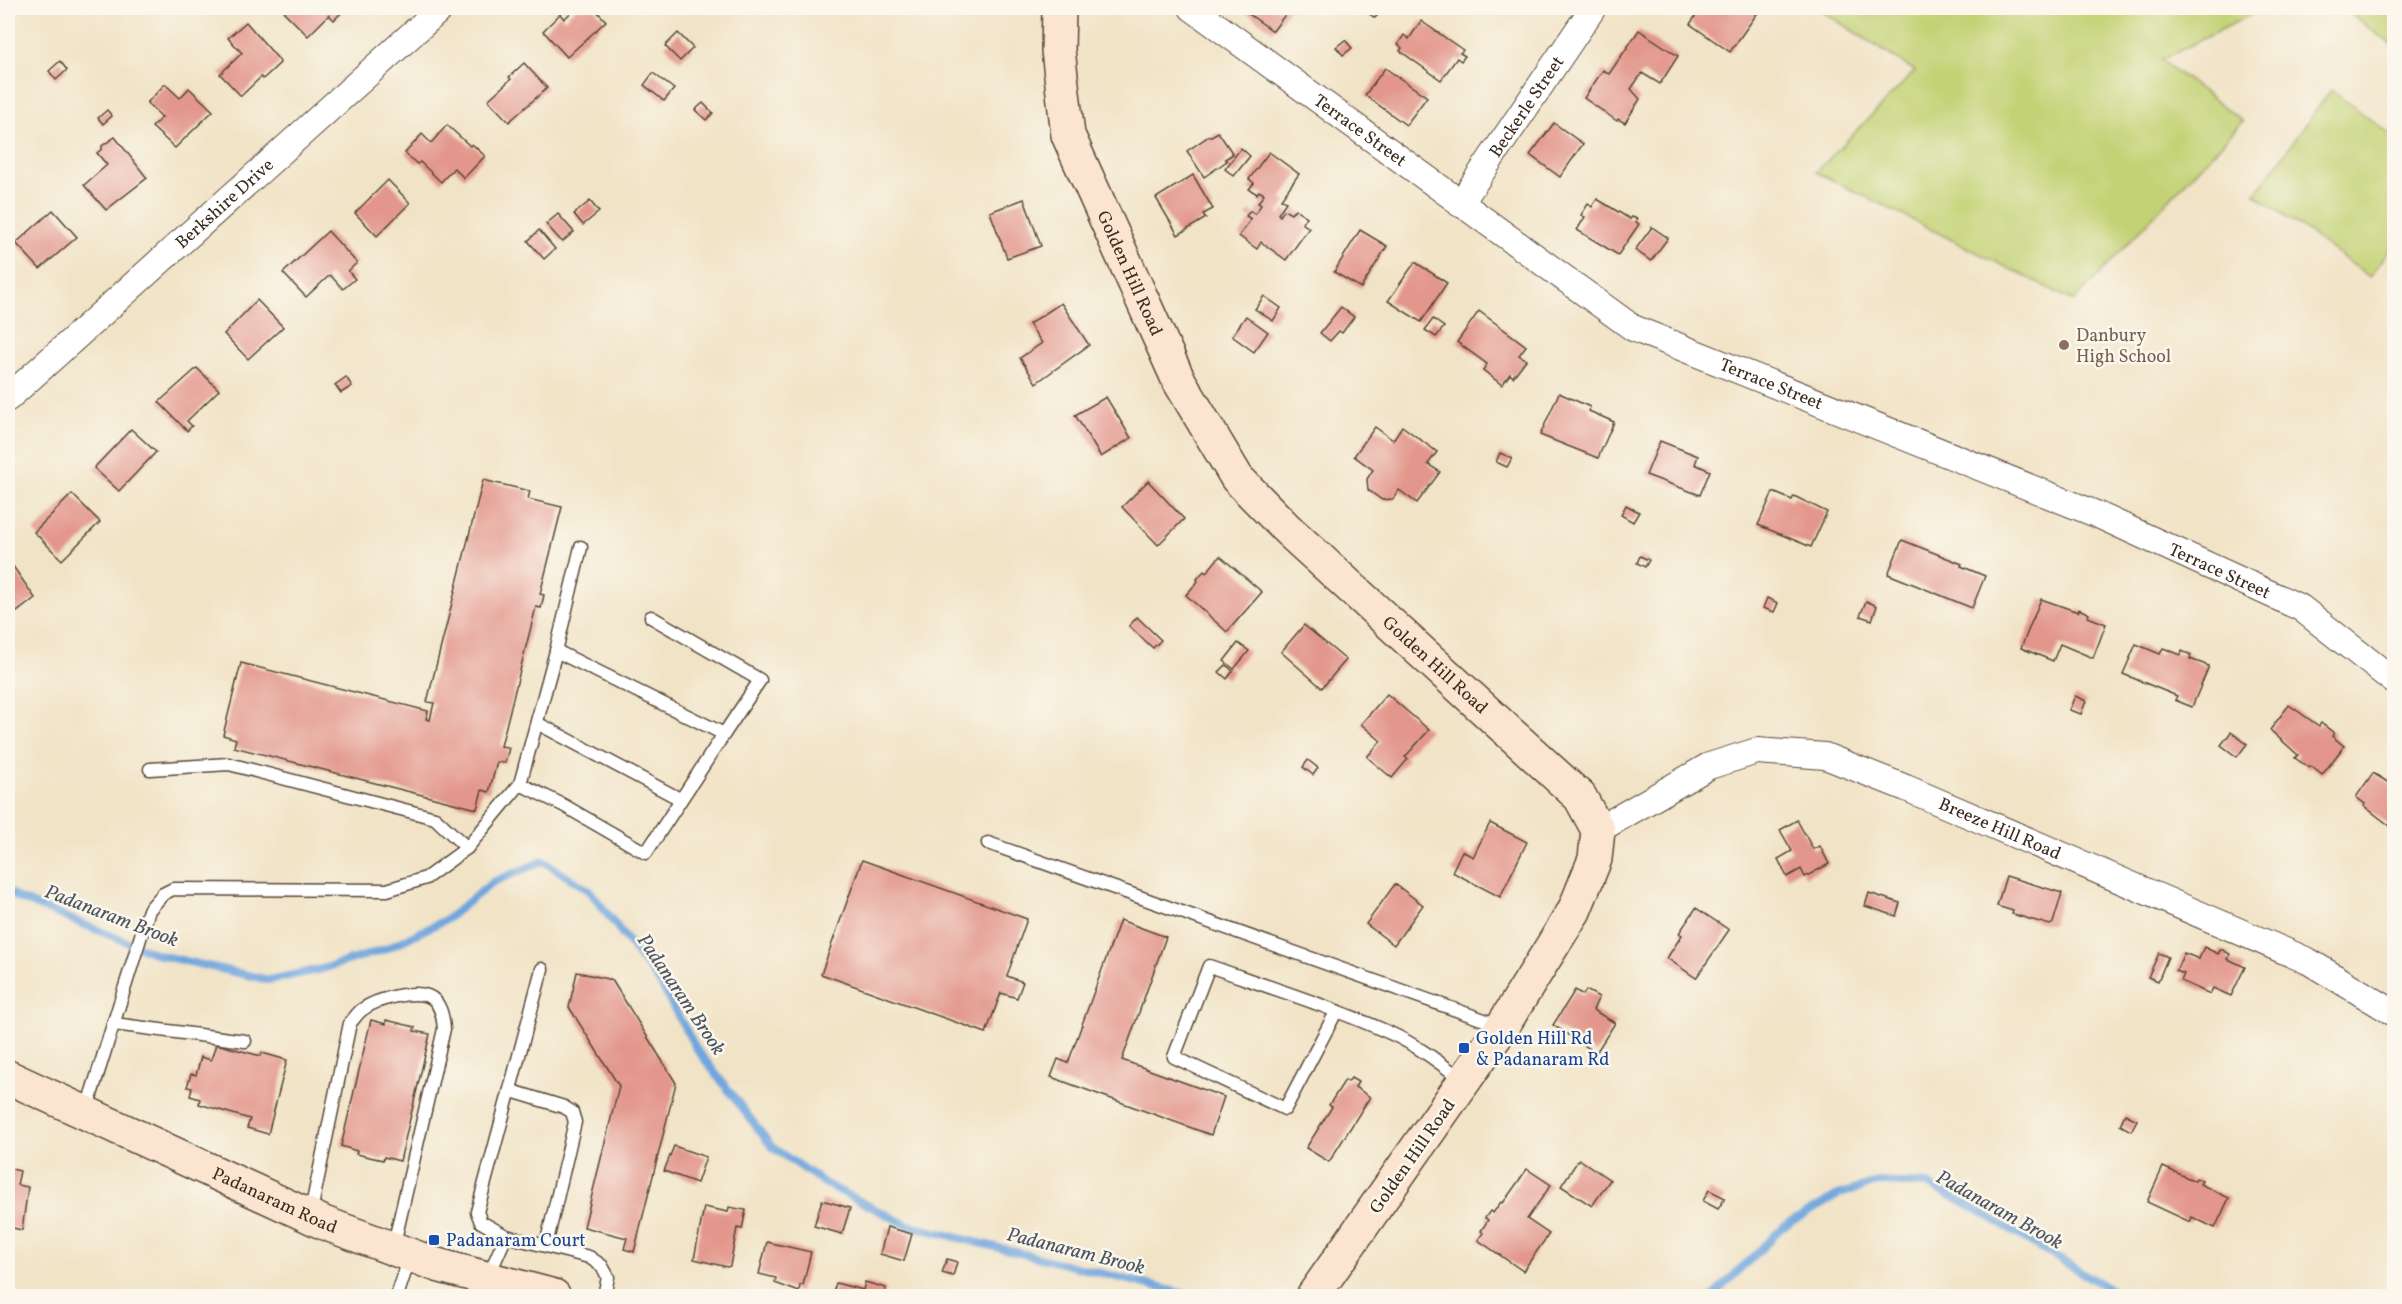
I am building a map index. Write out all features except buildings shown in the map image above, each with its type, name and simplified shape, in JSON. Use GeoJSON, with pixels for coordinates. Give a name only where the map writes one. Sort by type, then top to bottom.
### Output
{"type":"FeatureCollection","features":[{"type":"Feature","properties":{"kind":"street","name":"Berkshire Drive"},"geometry":{"type":"LineString","coordinates":[[8,398],[441,8]]}},
{"type":"Feature","properties":{"kind":"street","name":"Golden Hill Road"},"geometry":{"type":"LineString","coordinates":[[1059,8],[1058,50],[1068,135],[1178,379],[1237,478],[1288,530],[1580,797],[1598,830],[1595,859],[1574,911],[1502,1027],[1317,1290]]}},
{"type":"Feature","properties":{"kind":"street","name":"Terrace Street"},"geometry":{"type":"LineString","coordinates":[[1192,8],[1633,327],[2096,514],[2301,608],[2394,681]]}},
{"type":"Feature","properties":{"kind":"street","name":"Beckerle Street"},"geometry":{"type":"LineString","coordinates":[[1460,204],[1593,8]]}},
{"type":"Feature","properties":{"kind":"street","name":"Breeze Hill Road"},"geometry":{"type":"LineString","coordinates":[[1598,830],[1709,766],[1757,751],[1825,756],[1906,788],[2308,961],[2394,1013]]}},
{"type":"Feature","properties":{"kind":"street","name":"Padanaram Road"},"geometry":{"type":"LineString","coordinates":[[8,1077],[310,1216],[494,1286],[554,1296]]}},
{"type":"Feature","properties":{"kind":"lane"},"geometry":{"type":"LineString","coordinates":[[86,1112],[149,910],[163,894],[173,890],[387,890],[426,878],[467,848],[520,784],[556,651],[580,547]]}},
{"type":"Feature","properties":{"kind":"lane"},"geometry":{"type":"LineString","coordinates":[[520,784],[563,805],[646,853],[760,680],[651,617]]}},
{"type":"Feature","properties":{"kind":"lane"},"geometry":{"type":"LineString","coordinates":[[556,651],[724,734]]}},
{"type":"Feature","properties":{"kind":"lane"},"geometry":{"type":"LineString","coordinates":[[537,723],[680,800]]}},
{"type":"Feature","properties":{"kind":"lane"},"geometry":{"type":"LineString","coordinates":[[150,769],[229,764],[435,818],[467,848]]}},
{"type":"Feature","properties":{"kind":"lane"},"geometry":{"type":"LineString","coordinates":[[988,843],[1502,1027]]}},
{"type":"Feature","properties":{"kind":"lane"},"geometry":{"type":"LineString","coordinates":[[1336,1012],[1284,1109],[1174,1057],[1209,966],[1336,1012],[1391,1033],[1427,1053],[1464,1081]]}},
{"type":"Feature","properties":{"kind":"lane"},"geometry":{"type":"LineString","coordinates":[[542,969],[477,1212],[481,1222],[506,1236],[589,1257],[602,1266],[608,1277],[604,1296]]}},
{"type":"Feature","properties":{"kind":"lane"},"geometry":{"type":"LineString","coordinates":[[310,1216],[350,1023],[363,1009],[386,998],[415,995],[429,997],[438,1005],[443,1017],[444,1029],[402,1252],[398,1296]]}},
{"type":"Feature","properties":{"kind":"lane"},"geometry":{"type":"LineString","coordinates":[[114,1024],[245,1041]]}},
{"type":"Feature","properties":{"kind":"lane"},"geometry":{"type":"LineString","coordinates":[[509,1093],[515,1092],[564,1107],[572,1112],[575,1122],[546,1245]]}},
{"type":"Feature","properties":{"kind":"lane"},"geometry":{"type":"LineString","coordinates":[[494,1286],[506,1236]]}},
{"type":"Feature","properties":{"kind":"green space"},"geometry":{"type":"Polygon","coordinates":[[[1817,8],[2264,8],[2161,60],[2243,121],[2074,301],[1816,172],[1915,71],[1817,8]]]}},
{"type":"Feature","properties":{"kind":"green space"},"geometry":{"type":"Polygon","coordinates":[[[2351,8],[2394,8],[2394,47],[2348,12],[2351,8]]]}},
{"type":"Feature","properties":{"kind":"green space"},"geometry":{"type":"Polygon","coordinates":[[[2331,90],[2394,137],[2394,243],[2370,277],[2255,194],[2331,90]]]}},
{"type":"Feature","properties":{"kind":"waterway","name":"Padanaram Brook"},"geometry":{"type":"LineString","coordinates":[[8,891],[18,898],[159,955],[269,980],[322,969],[386,949],[447,919],[493,882],[543,861],[590,891],[661,985],[696,1048],[772,1147],[826,1184],[907,1225],[1193,1296]]}},
{"type":"Feature","properties":{"kind":"waterway","name":"Padanaram Brook"},"geometry":{"type":"LineString","coordinates":[[1713,1296],[1784,1226],[1838,1195],[1878,1182],[1927,1184],[1976,1209],[2121,1296]]}},
{"type":"Feature","properties":{"kind":"place","name":"Danbury High School"},"geometry":{"type":"Point","coordinates":[2064,345]}},
{"type":"Feature","properties":{"kind":"place","name":"Golden Hill Rd & Padanaram Rd"},"geometry":{"type":"Point","coordinates":[1464,1048]}},
{"type":"Feature","properties":{"kind":"place","name":"Padanaram Court"},"geometry":{"type":"Point","coordinates":[434,1240]}}]}
